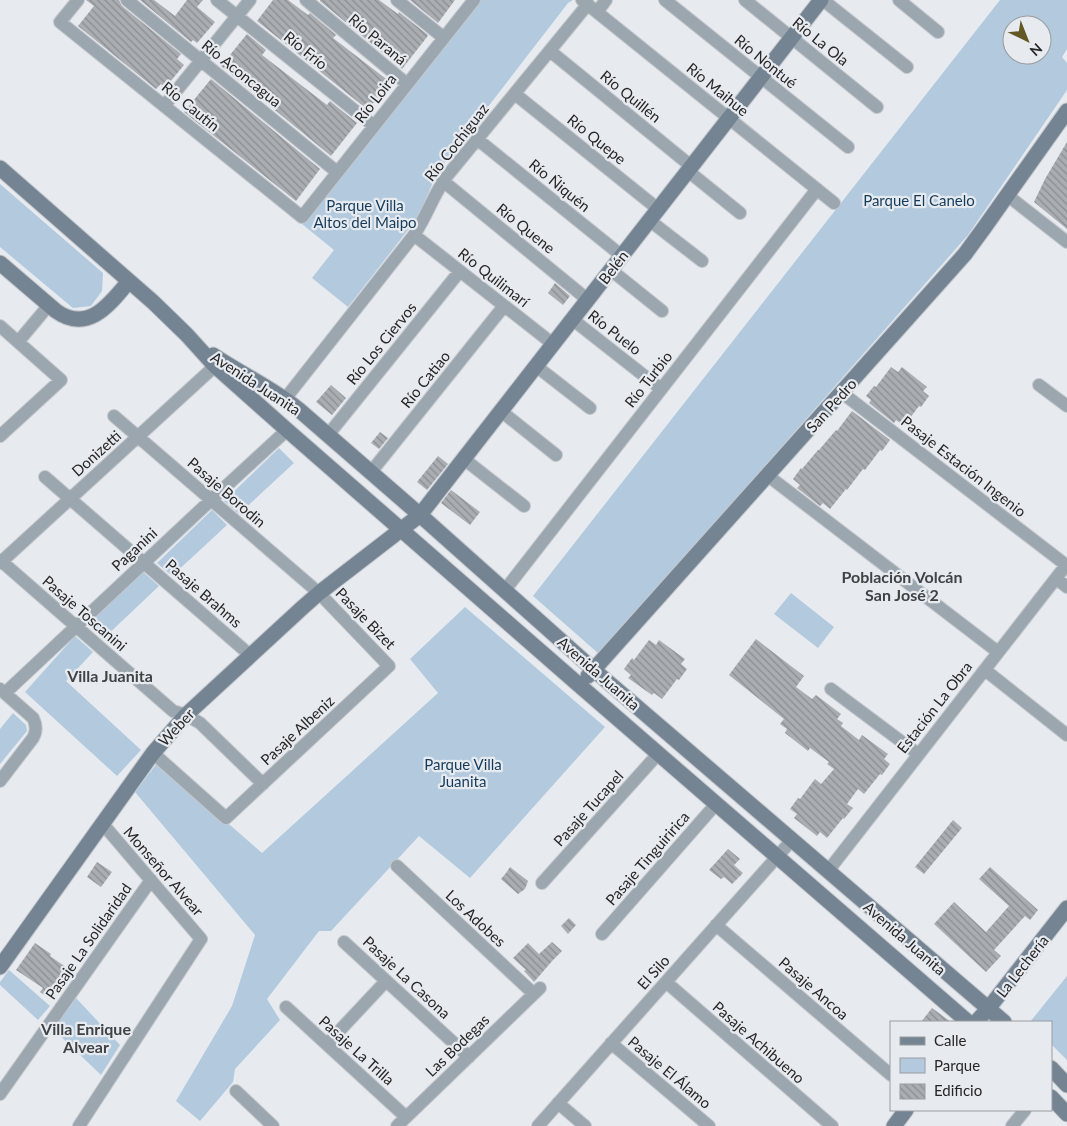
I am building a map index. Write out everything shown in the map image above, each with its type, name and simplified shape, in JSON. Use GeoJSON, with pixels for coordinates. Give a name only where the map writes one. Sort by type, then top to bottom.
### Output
{"type":"FeatureCollection","features":[{"type":"Feature","properties":{"kind":"main road","name":"Belén"},"geometry":{"type":"LineString","coordinates":[[400,530],[420,515],[822,0]]}},
{"type":"Feature","properties":{"kind":"main road","name":"San Pedro"},"geometry":{"type":"LineString","coordinates":[[579,685],[965,254],[1067,111]]}},
{"type":"Feature","properties":{"kind":"main road","name":"Avenida Juanita"},"geometry":{"type":"LineString","coordinates":[[0,168],[153,302],[215,366],[400,530],[967,1021]]}},
{"type":"Feature","properties":{"kind":"main road"},"geometry":{"type":"LineString","coordinates":[[0,263],[61,315],[78,319],[91,317],[103,310],[129,281]]}},
{"type":"Feature","properties":{"kind":"main road","name":"Avenida Juanita"},"geometry":{"type":"LineString","coordinates":[[187,335],[226,364],[286,399],[594,670],[1003,1021]]}},
{"type":"Feature","properties":{"kind":"main road","name":"Weber"},"geometry":{"type":"LineString","coordinates":[[0,967],[153,752],[186,715],[319,593],[400,530]]}},
{"type":"Feature","properties":{"kind":"main road","name":"La Lechería"},"geometry":{"type":"LineString","coordinates":[[977,1021],[1067,908]]}},
{"type":"Feature","properties":{"kind":"main road"},"geometry":{"type":"LineString","coordinates":[[1052,1069],[1067,1085]]}},
{"type":"Feature","properties":{"kind":"main road"},"geometry":{"type":"LineString","coordinates":[[1052,1098],[1067,1114]]}},
{"type":"Feature","properties":{"kind":"main road"},"geometry":{"type":"LineString","coordinates":[[894,1126],[905,1111]]}},
{"type":"Feature","properties":{"kind":"street","name":"Río Cautín"},"geometry":{"type":"LineString","coordinates":[[78,0],[60,22],[302,216]]}},
{"type":"Feature","properties":{"kind":"street","name":"Río Aconcagua"},"geometry":{"type":"LineString","coordinates":[[127,0],[337,172]]}},
{"type":"Feature","properties":{"kind":"street","name":"Río Frío"},"geometry":{"type":"LineString","coordinates":[[217,0],[374,126]]}},
{"type":"Feature","properties":{"kind":"street"},"geometry":{"type":"LineString","coordinates":[[164,106],[250,0]]}},
{"type":"Feature","properties":{"kind":"street","name":"Río Paraná"},"geometry":{"type":"LineString","coordinates":[[306,0],[407,84]]}},
{"type":"Feature","properties":{"kind":"street"},"geometry":{"type":"LineString","coordinates":[[397,0],[444,38]]}},
{"type":"Feature","properties":{"kind":"street","name":"Río Loira"},"geometry":{"type":"LineString","coordinates":[[302,216],[474,0]]}},
{"type":"Feature","properties":{"kind":"street","name":"Río Cochiguaz"},"geometry":{"type":"LineString","coordinates":[[286,399],[414,235],[443,181],[589,5],[606,0]]}},
{"type":"Feature","properties":{"kind":"street","name":"Río Nontué"},"geometry":{"type":"LineString","coordinates":[[665,0],[848,147]]}},
{"type":"Feature","properties":{"kind":"street","name":"Río La Ola"},"geometry":{"type":"LineString","coordinates":[[744,0],[878,107]]}},
{"type":"Feature","properties":{"kind":"street"},"geometry":{"type":"LineString","coordinates":[[822,0],[907,68]]}},
{"type":"Feature","properties":{"kind":"street"},"geometry":{"type":"LineString","coordinates":[[898,0],[938,32]]}},
{"type":"Feature","properties":{"kind":"street","name":"Río Maihue"},"geometry":{"type":"LineString","coordinates":[[589,5],[834,203]]}},
{"type":"Feature","properties":{"kind":"street","name":"Río Quillén"},"geometry":{"type":"LineString","coordinates":[[550,51],[740,213]]}},
{"type":"Feature","properties":{"kind":"street","name":"Río Quepe"},"geometry":{"type":"LineString","coordinates":[[515,94],[654,215],[702,262]]}},
{"type":"Feature","properties":{"kind":"street","name":"Río Ñiquén"},"geometry":{"type":"LineString","coordinates":[[477,139],[622,256]]}},
{"type":"Feature","properties":{"kind":"street","name":"Río Quene"},"geometry":{"type":"LineString","coordinates":[[443,181],[588,300]]}},
{"type":"Feature","properties":{"kind":"street","name":"Río Turbio"},"geometry":{"type":"LineString","coordinates":[[505,590],[817,189]]}},
{"type":"Feature","properties":{"kind":"street"},"geometry":{"type":"LineString","coordinates":[[1007,195],[1067,242]]}},
{"type":"Feature","properties":{"kind":"street","name":"Río Quilimarí"},"geometry":{"type":"LineString","coordinates":[[414,235],[553,344]]}},
{"type":"Feature","properties":{"kind":"street"},"geometry":{"type":"LineString","coordinates":[[611,270],[662,311]]}},
{"type":"Feature","properties":{"kind":"street","name":"Río Los Ciervos"},"geometry":{"type":"LineString","coordinates":[[328,435],[460,271]]}},
{"type":"Feature","properties":{"kind":"street"},"geometry":{"type":"LineString","coordinates":[[18,342],[49,306]]}},
{"type":"Feature","properties":{"kind":"street","name":"Río Catiao"},"geometry":{"type":"LineString","coordinates":[[371,472],[504,306]]}},
{"type":"Feature","properties":{"kind":"street","name":"Río Puelo"},"geometry":{"type":"LineString","coordinates":[[572,319],[661,389]]}},
{"type":"Feature","properties":{"kind":"street"},"geometry":{"type":"LineString","coordinates":[[0,326],[61,380],[3,429]]}},
{"type":"Feature","properties":{"kind":"street","name":"Donizetti"},"geometry":{"type":"LineString","coordinates":[[1,562],[215,366]]}},
{"type":"Feature","properties":{"kind":"street"},"geometry":{"type":"LineString","coordinates":[[536,366],[590,408]]}},
{"type":"Feature","properties":{"kind":"street"},"geometry":{"type":"LineString","coordinates":[[1039,385],[1067,406]]}},
{"type":"Feature","properties":{"kind":"street","name":"Pasaje Estación Ingenio"},"geometry":{"type":"LineString","coordinates":[[841,392],[1066,564]]}},
{"type":"Feature","properties":{"kind":"street"},"geometry":{"type":"LineString","coordinates":[[501,411],[556,455]]}},
{"type":"Feature","properties":{"kind":"street","name":"Pasaje Borodin"},"geometry":{"type":"LineString","coordinates":[[114,416],[319,593]]}},
{"type":"Feature","properties":{"kind":"street","name":"Paganini"},"geometry":{"type":"LineString","coordinates":[[2,691],[76,626],[287,430]]}},
{"type":"Feature","properties":{"kind":"street"},"geometry":{"type":"LineString","coordinates":[[464,459],[524,506]]}},
{"type":"Feature","properties":{"kind":"street"},"geometry":{"type":"LineString","coordinates":[[767,475],[998,652]]}},
{"type":"Feature","properties":{"kind":"street","name":"Pasaje Brahms"},"geometry":{"type":"LineString","coordinates":[[45,477],[250,655]]}},
{"type":"Feature","properties":{"kind":"street","name":"Pasaje Toscanini"},"geometry":{"type":"LineString","coordinates":[[1,562],[173,711],[186,715],[200,723],[262,784]]}},
{"type":"Feature","properties":{"kind":"street","name":"Estación La Obra"},"geometry":{"type":"LineString","coordinates":[[828,871],[1066,564]]}},
{"type":"Feature","properties":{"kind":"street"},"geometry":{"type":"LineString","coordinates":[[1056,578],[1067,586]]}},
{"type":"Feature","properties":{"kind":"street","name":"Pasaje Bizet"},"geometry":{"type":"LineString","coordinates":[[319,593],[389,666]]}},
{"type":"Feature","properties":{"kind":"street","name":"Pasaje Albeniz"},"geometry":{"type":"LineString","coordinates":[[153,752],[226,818],[389,666]]}},
{"type":"Feature","properties":{"kind":"street"},"geometry":{"type":"LineString","coordinates":[[984,670],[1067,736]]}},
{"type":"Feature","properties":{"kind":"street"},"geometry":{"type":"LineString","coordinates":[[831,690],[918,754]]}},
{"type":"Feature","properties":{"kind":"street"},"geometry":{"type":"LineString","coordinates":[[0,780],[33,738],[36,726],[32,718],[2,691]]}},
{"type":"Feature","properties":{"kind":"street","name":"Pasaje Tucapel"},"geometry":{"type":"LineString","coordinates":[[542,883],[658,754]]}},
{"type":"Feature","properties":{"kind":"street","name":"Pasaje Tinguiririca"},"geometry":{"type":"LineString","coordinates":[[602,934],[716,804]]}},
{"type":"Feature","properties":{"kind":"street","name":"Monseñor Alvear"},"geometry":{"type":"LineString","coordinates":[[78,1126],[201,939],[102,823]]}},
{"type":"Feature","properties":{"kind":"street","name":"El Silo"},"geometry":{"type":"LineString","coordinates":[[538,1126],[792,840]]}},
{"type":"Feature","properties":{"kind":"street","name":"Los Adobes"},"geometry":{"type":"LineString","coordinates":[[397,866],[537,991]]}},
{"type":"Feature","properties":{"kind":"street","name":"Pasaje La Solidaridad"},"geometry":{"type":"LineString","coordinates":[[0,1094],[151,880]]}},
{"type":"Feature","properties":{"kind":"street","name":"Pasaje Ancoa"},"geometry":{"type":"LineString","coordinates":[[716,925],[890,1074]]}},
{"type":"Feature","properties":{"kind":"street","name":"Pasaje La Casona"},"geometry":{"type":"LineString","coordinates":[[344,942],[469,1056]]}},
{"type":"Feature","properties":{"kind":"street"},"geometry":{"type":"LineString","coordinates":[[327,1044],[386,981]]}},
{"type":"Feature","properties":{"kind":"street","name":"Pasaje Achibueno"},"geometry":{"type":"LineString","coordinates":[[666,982],[832,1126]]}},
{"type":"Feature","properties":{"kind":"street","name":"Las Bodegas"},"geometry":{"type":"LineString","coordinates":[[397,1126],[537,991]]}},
{"type":"Feature","properties":{"kind":"street","name":"Pasaje La Trilla"},"geometry":{"type":"LineString","coordinates":[[286,1006],[406,1117]]}},
{"type":"Feature","properties":{"kind":"street","name":"Pasaje El Álamo"},"geometry":{"type":"LineString","coordinates":[[611,1043],[708,1126]]}},
{"type":"Feature","properties":{"kind":"street"},"geometry":{"type":"LineString","coordinates":[[236,1091],[273,1126]]}},
{"type":"Feature","properties":{"kind":"street"},"geometry":{"type":"LineString","coordinates":[[558,1103],[585,1126]]}},
{"type":"Feature","properties":{"kind":"street"},"geometry":{"type":"LineString","coordinates":[[1012,1126],[1024,1111]]}},
{"type":"Feature","properties":{"kind":"green space","name":"Parque Villa Altos del Maipo"},"geometry":{"type":"Polygon","coordinates":[[[479,0],[573,0],[568,3],[437,173],[418,217],[348,307],[312,278],[334,250],[302,224],[479,0]]]}},
{"type":"Feature","properties":{"kind":"green space","name":"Parque El Canelo"},"geometry":{"type":"Polygon","coordinates":[[[1000,0],[1067,0],[1067,49],[1062,57],[1067,63],[1067,90],[968,235],[599,654],[533,596],[1000,0]]]}},
{"type":"Feature","properties":{"kind":"green space"},"geometry":{"type":"Polygon","coordinates":[[[0,184],[103,273],[102,291],[91,306],[73,308],[0,247],[0,184]]]}},
{"type":"Feature","properties":{"kind":"green space"},"geometry":{"type":"Polygon","coordinates":[[[279,448],[294,463],[239,514],[224,501],[279,448]]]}},
{"type":"Feature","properties":{"kind":"green space"},"geometry":{"type":"Polygon","coordinates":[[[212,510],[227,525],[172,576],[157,563],[212,510]]]}},
{"type":"Feature","properties":{"kind":"green space"},"geometry":{"type":"Polygon","coordinates":[[[143,572],[159,586],[104,638],[88,624],[143,572]]]}},
{"type":"Feature","properties":{"kind":"green space"},"geometry":{"type":"Polygon","coordinates":[[[791,593],[834,627],[818,648],[774,614],[791,593]]]}},
{"type":"Feature","properties":{"kind":"green space","name":"Parque Villa Juanita"},"geometry":{"type":"Polygon","coordinates":[[[465,607],[605,727],[470,878],[419,836],[331,931],[319,931],[267,999],[280,1020],[235,1069],[233,1082],[200,1121],[176,1101],[232,1006],[255,935],[135,792],[158,762],[262,853],[438,693],[410,659],[465,607]]]}},
{"type":"Feature","properties":{"kind":"green space"},"geometry":{"type":"Polygon","coordinates":[[[75,636],[93,652],[66,681],[141,750],[117,776],[25,692],[75,636]]]}},
{"type":"Feature","properties":{"kind":"green space"},"geometry":{"type":"Polygon","coordinates":[[[13,713],[26,725],[27,731],[0,764],[0,729],[13,713]]]}},
{"type":"Feature","properties":{"kind":"green space"},"geometry":{"type":"Polygon","coordinates":[[[9,970],[50,1006],[38,1020],[0,985],[0,982],[9,970]]]}},
{"type":"Feature","properties":{"kind":"green space"},"geometry":{"type":"Polygon","coordinates":[[[1067,976],[1067,1060],[1052,1045],[1052,1021],[1031,1021],[1067,976]]]}},
{"type":"Feature","properties":{"kind":"green space","name":"Villa Enrique Alvear"},"geometry":{"type":"Polygon","coordinates":[[[76,998],[120,1045],[101,1075],[53,1029],[76,998]]]}},
{"type":"Feature","properties":{"kind":"building"},"geometry":{"type":"Polygon","coordinates":[[[86,0],[119,0],[122,6],[181,54],[177,59],[184,65],[165,88],[161,84],[156,89],[78,26],[94,6],[86,0]]]}},
{"type":"Feature","properties":{"kind":"building"},"geometry":{"type":"Polygon","coordinates":[[[140,0],[154,0],[175,16],[187,0],[203,0],[197,7],[215,22],[197,43],[193,40],[191,42],[140,0]]]}},
{"type":"Feature","properties":{"kind":"building"},"geometry":{"type":"Polygon","coordinates":[[[273,0],[288,0],[308,15],[310,13],[336,35],[333,38],[390,82],[368,110],[257,21],[273,0]]]}},
{"type":"Feature","properties":{"kind":"building"},"geometry":{"type":"Polygon","coordinates":[[[320,0],[379,0],[398,14],[399,12],[428,35],[402,69],[320,0]]]}},
{"type":"Feature","properties":{"kind":"building"},"geometry":{"type":"Polygon","coordinates":[[[410,0],[455,0],[438,23],[410,0]]]}},
{"type":"Feature","properties":{"kind":"building"},"geometry":{"type":"Polygon","coordinates":[[[247,34],[266,50],[262,55],[327,105],[330,101],[357,123],[331,156],[221,66],[247,34]]]}},
{"type":"Feature","properties":{"kind":"building"},"geometry":{"type":"Polygon","coordinates":[[[211,79],[320,169],[296,201],[184,112],[211,79]]]}},
{"type":"Feature","properties":{"kind":"building"},"geometry":{"type":"Polygon","coordinates":[[[1067,142],[1067,229],[1034,202],[1067,142]]]}},
{"type":"Feature","properties":{"kind":"building"},"geometry":{"type":"Polygon","coordinates":[[[555,283],[570,296],[563,305],[548,293],[555,283]]]}},
{"type":"Feature","properties":{"kind":"building"},"geometry":{"type":"Polygon","coordinates":[[[891,367],[898,372],[902,367],[927,387],[923,391],[929,396],[904,426],[896,420],[894,423],[869,403],[871,400],[866,396],[874,386],[876,387],[891,367]]]}},
{"type":"Feature","properties":{"kind":"building"},"geometry":{"type":"Polygon","coordinates":[[[331,385],[346,398],[332,415],[316,402],[331,385]]]}},
{"type":"Feature","properties":{"kind":"building"},"geometry":{"type":"Polygon","coordinates":[[[852,411],[890,440],[830,509],[823,503],[820,506],[797,488],[800,485],[793,479],[801,468],[837,431],[852,411]]]}},
{"type":"Feature","properties":{"kind":"building"},"geometry":{"type":"Polygon","coordinates":[[[380,432],[388,438],[379,449],[371,443],[380,432]]]}},
{"type":"Feature","properties":{"kind":"building"},"geometry":{"type":"Polygon","coordinates":[[[438,456],[448,464],[427,490],[417,482],[438,456]]]}},
{"type":"Feature","properties":{"kind":"building"},"geometry":{"type":"Polygon","coordinates":[[[451,490],[480,512],[470,525],[441,503],[451,490]]]}},
{"type":"Feature","properties":{"kind":"building"},"geometry":{"type":"Polygon","coordinates":[[[756,639],[804,676],[796,687],[812,699],[816,695],[841,714],[837,719],[843,723],[841,726],[859,740],[862,735],[888,754],[884,759],[890,764],[864,794],[858,789],[847,804],[853,808],[827,838],[820,832],[817,836],[794,818],[797,814],[790,809],[815,779],[821,784],[834,769],[827,764],[829,762],[810,748],[808,751],[785,733],[787,729],[780,724],[784,719],[729,675],[756,639]]]}},
{"type":"Feature","properties":{"kind":"building"},"geometry":{"type":"Polygon","coordinates":[[[649,640],[656,645],[659,640],[685,659],[681,664],[687,669],[662,699],[654,693],[652,695],[628,678],[631,675],[624,669],[632,658],[634,660],[649,640]]]}},
{"type":"Feature","properties":{"kind":"building"},"geometry":{"type":"Polygon","coordinates":[[[953,820],[962,828],[924,874],[915,867],[953,820]]]}},
{"type":"Feature","properties":{"kind":"building"},"geometry":{"type":"Polygon","coordinates":[[[728,849],[740,859],[734,865],[743,873],[732,884],[724,877],[721,879],[709,870],[728,849]]]}},
{"type":"Feature","properties":{"kind":"building"},"geometry":{"type":"Polygon","coordinates":[[[97,862],[112,872],[101,887],[87,877],[97,862]]]}},
{"type":"Feature","properties":{"kind":"building"},"geometry":{"type":"Polygon","coordinates":[[[510,867],[528,881],[525,889],[518,894],[501,879],[510,867]]]}},
{"type":"Feature","properties":{"kind":"building"},"geometry":{"type":"Polygon","coordinates":[[[990,867],[1038,910],[1030,920],[1025,916],[994,950],[1001,956],[986,972],[934,924],[954,902],[986,932],[1009,906],[979,879],[990,867]]]}},
{"type":"Feature","properties":{"kind":"building"},"geometry":{"type":"Polygon","coordinates":[[[569,918],[576,925],[568,934],[561,926],[569,918]]]}},
{"type":"Feature","properties":{"kind":"building"},"geometry":{"type":"Polygon","coordinates":[[[552,942],[562,951],[534,982],[524,971],[526,970],[513,958],[528,943],[539,954],[552,942]]]}},
{"type":"Feature","properties":{"kind":"building"},"geometry":{"type":"Polygon","coordinates":[[[35,943],[70,970],[50,999],[40,992],[43,988],[16,970],[35,943]]]}},
{"type":"Feature","properties":{"kind":"building"},"geometry":{"type":"Polygon","coordinates":[[[932,1008],[950,1021],[922,1021],[932,1008]]]}},
{"type":"Feature","properties":{"kind":"district","name":"Población Volcán San José 2"},"geometry":{"type":"Point","coordinates":[902,585]}},
{"type":"Feature","properties":{"kind":"district","name":"Villa Juanita"},"geometry":{"type":"Point","coordinates":[110,675]}},
{"type":"Feature","properties":{"kind":"district","name":"Villa Enrique Alvear"},"geometry":{"type":"Point","coordinates":[86,1037]}}]}
